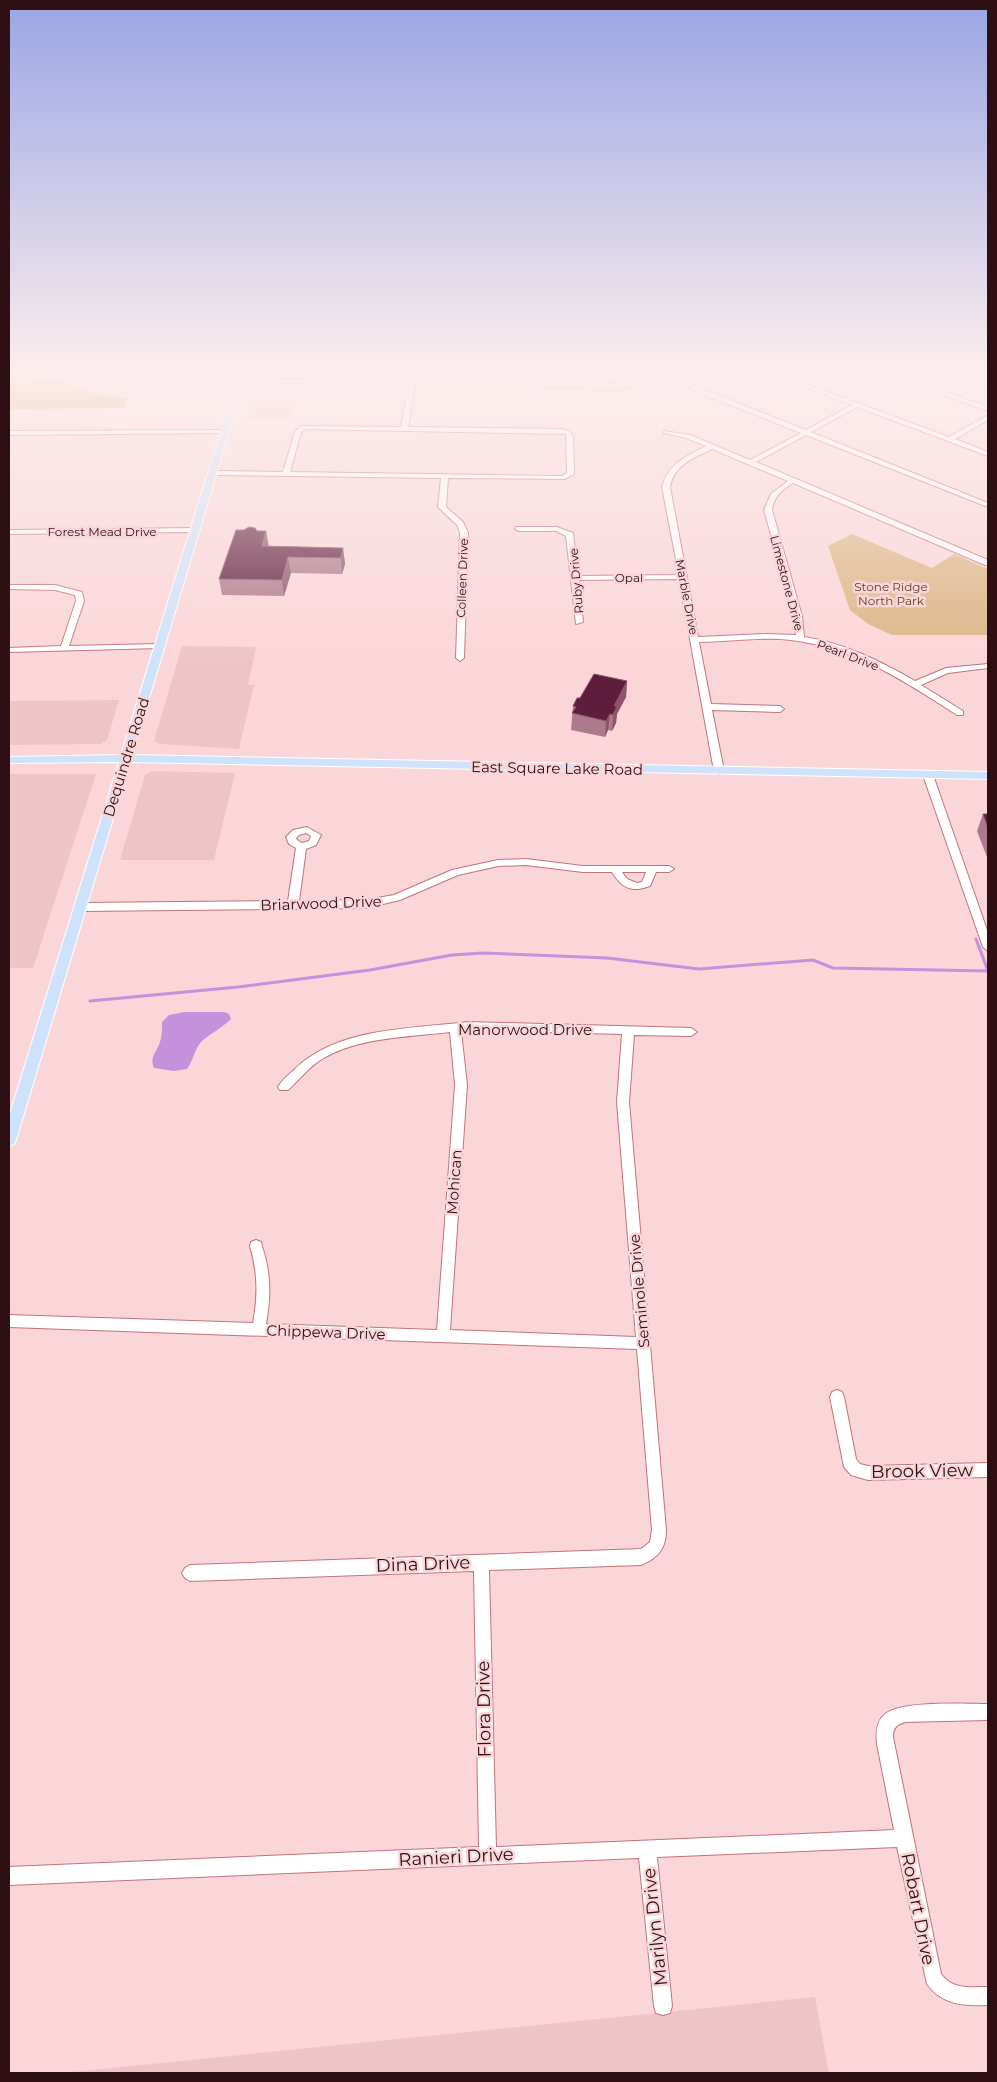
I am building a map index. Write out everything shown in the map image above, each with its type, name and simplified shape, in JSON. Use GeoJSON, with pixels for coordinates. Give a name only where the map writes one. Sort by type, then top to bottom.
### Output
{"type":"FeatureCollection","features":[{"type":"Feature","properties":{"kind":"main road","name":"Dequindre Road"},"geometry":{"type":"LineString","coordinates":[[9,1140],[212,473]]}},
{"type":"Feature","properties":{"kind":"main road","name":"East Square Lake Road"},"geometry":{"type":"LineString","coordinates":[[9,760],[125,758],[988,776]]}},
{"type":"Feature","properties":{"kind":"street"},"geometry":{"type":"LineString","coordinates":[[212,473],[568,477],[571,472]]}},
{"type":"Feature","properties":{"kind":"street","name":"Marble Drive"},"geometry":{"type":"LineString","coordinates":[[671,472],[668,475],[666,487],[719,771]]}},
{"type":"Feature","properties":{"kind":"street"},"geometry":{"type":"LineString","coordinates":[[775,472],[988,563]]}},
{"type":"Feature","properties":{"kind":"street"},"geometry":{"type":"LineString","coordinates":[[906,472],[988,505]]}},
{"type":"Feature","properties":{"kind":"street","name":"Colleen Drive"},"geometry":{"type":"LineString","coordinates":[[445,476],[442,507],[460,524],[464,533],[460,658]]}},
{"type":"Feature","properties":{"kind":"street","name":"Limestone Drive"},"geometry":{"type":"LineString","coordinates":[[794,480],[775,493],[769,502],[768,510],[798,616],[800,638]]}},
{"type":"Feature","properties":{"kind":"street","name":"Ruby Drive"},"geometry":{"type":"LineString","coordinates":[[519,529],[557,529],[568,532],[572,538],[579,622]]}},
{"type":"Feature","properties":{"kind":"street","name":"Forest Mead Drive"},"geometry":{"type":"LineString","coordinates":[[9,532],[195,530]]}},
{"type":"Feature","properties":{"kind":"street","name":"Opal"},"geometry":{"type":"LineString","coordinates":[[575,578],[683,577]]}},
{"type":"Feature","properties":{"kind":"street"},"geometry":{"type":"LineString","coordinates":[[9,587],[71,590],[79,594],[80,601],[64,649]]}},
{"type":"Feature","properties":{"kind":"street","name":"Pearl Drive"},"geometry":{"type":"LineString","coordinates":[[695,640],[772,637],[800,638],[823,643],[843,650],[916,684],[960,713]]}},
{"type":"Feature","properties":{"kind":"street"},"geometry":{"type":"LineString","coordinates":[[9,650],[64,649],[160,643]]}},
{"type":"Feature","properties":{"kind":"street"},"geometry":{"type":"LineString","coordinates":[[916,684],[946,671],[988,666]]}},
{"type":"Feature","properties":{"kind":"street"},"geometry":{"type":"LineString","coordinates":[[707,708],[780,709]]}},
{"type":"Feature","properties":{"kind":"street"},"geometry":{"type":"LineString","coordinates":[[928,775],[988,947]]}},
{"type":"Feature","properties":{"kind":"street"},"geometry":{"type":"LineString","coordinates":[[294,905],[301,846]]}},
{"type":"Feature","properties":{"kind":"street","name":"Briarwood Drive"},"geometry":{"type":"LineString","coordinates":[[80,907],[349,904],[383,901],[409,894],[469,868],[498,863],[526,862],[570,868],[669,869]]}},
{"type":"Feature","properties":{"kind":"street"},"geometry":{"type":"LineString","coordinates":[[615,869],[623,881],[637,887],[646,884],[653,869]]}},
{"type":"Feature","properties":{"kind":"street","name":"Manorwood Drive"},"geometry":{"type":"LineString","coordinates":[[284,1087],[310,1062],[341,1045],[377,1037],[484,1026],[691,1032]]}},
{"type":"Feature","properties":{"kind":"street","name":"Mohican"},"geometry":{"type":"LineString","coordinates":[[443,1336],[461,1085],[455,1028]]}},
{"type":"Feature","properties":{"kind":"street","name":"Seminole Drive"},"geometry":{"type":"LineString","coordinates":[[628,1030],[628,1053],[623,1102],[659,1530],[659,1542],[654,1551]]}},
{"type":"Feature","properties":{"kind":"street"},"geometry":{"type":"LineString","coordinates":[[256,1246],[264,1269],[265,1282],[258,1330]]}},
{"type":"Feature","properties":{"kind":"street","name":"Chippewa Drive"},"geometry":{"type":"LineString","coordinates":[[9,1321],[643,1343]]}},
{"type":"Feature","properties":{"kind":"street","name":"Brook View"},"geometry":{"type":"LineString","coordinates":[[837,1398],[849,1462],[856,1470],[868,1473],[988,1470]]}},
{"type":"Feature","properties":{"kind":"street","name":"Dina Drive"},"geometry":{"type":"LineString","coordinates":[[190,1573],[641,1556],[654,1551]]}},
{"type":"Feature","properties":{"kind":"street","name":"Flora Drive"},"geometry":{"type":"LineString","coordinates":[[481,1562],[488,1856]]}},
{"type":"Feature","properties":{"kind":"street","name":"Robart Drive"},"geometry":{"type":"LineString","coordinates":[[988,1712],[905,1714],[894,1716],[888,1721],[884,1730],[933,1978],[938,1986],[954,1996],[988,1996]]}},
{"type":"Feature","properties":{"kind":"street","name":"Ranieri Drive"},"geometry":{"type":"LineString","coordinates":[[9,1876],[904,1838]]}},
{"type":"Feature","properties":{"kind":"street","name":"Marilyn Drive"},"geometry":{"type":"LineString","coordinates":[[647,1849],[663,2006]]}},
{"type":"Feature","properties":{"kind":"shaded area"},"geometry":{"type":"Polygon","coordinates":[[[182,646],[256,647],[248,685],[254,685],[239,749],[160,744],[154,741],[182,646]]]}},
{"type":"Feature","properties":{"kind":"shaded area"},"geometry":{"type":"Polygon","coordinates":[[[119,700],[107,740],[100,744],[9,745],[9,701],[119,700]]]}},
{"type":"Feature","properties":{"kind":"shaded area"},"geometry":{"type":"Polygon","coordinates":[[[151,771],[235,773],[214,860],[120,860],[145,775],[151,771]]]}},
{"type":"Feature","properties":{"kind":"shaded area"},"geometry":{"type":"Polygon","coordinates":[[[9,774],[96,774],[33,968],[9,968],[9,774]]]}},
{"type":"Feature","properties":{"kind":"shaded area"},"geometry":{"type":"Polygon","coordinates":[[[184,1012],[224,1012],[229,1014],[231,1019],[202,1041],[197,1047],[187,1069],[174,1071],[154,1068],[152,1061],[161,1040],[162,1022],[169,1015],[184,1012]]]}},
{"type":"Feature","properties":{"kind":"shaded area"},"geometry":{"type":"Polygon","coordinates":[[[815,1997],[829,2073],[62,2073],[815,1997]]]}},
{"type":"Feature","properties":{"kind":"green space","name":"Stone Ridge North Park"},"geometry":{"type":"Polygon","coordinates":[[[852,534],[932,568],[954,554],[988,569],[988,635],[892,635],[868,624],[850,610],[828,546],[852,534]]]}},
{"type":"Feature","properties":{"kind":"building"},"geometry":{"type":"Polygon","coordinates":[[[249,527],[255,528],[257,531],[266,531],[262,546],[343,548],[341,558],[288,557],[282,580],[219,579],[236,530],[244,530],[249,527]]]}},
{"type":"Feature","properties":{"kind":"building"},"geometry":{"type":"Polygon","coordinates":[[[594,674],[627,681],[614,706],[617,706],[613,715],[610,714],[606,721],[572,713],[576,707],[573,706],[577,698],[580,698],[594,674]]]}},
{"type":"Feature","properties":{"kind":"building"},"geometry":{"type":"Polygon","coordinates":[[[983,814],[988,814],[988,828],[983,814]]]}},
{"type":"Feature","properties":{"kind":"waterway"},"geometry":{"type":"LineString","coordinates":[[90,1001],[238,987],[370,970],[452,955],[483,953],[607,958],[699,969],[813,960],[833,968],[988,971],[976,939]]}}]}
